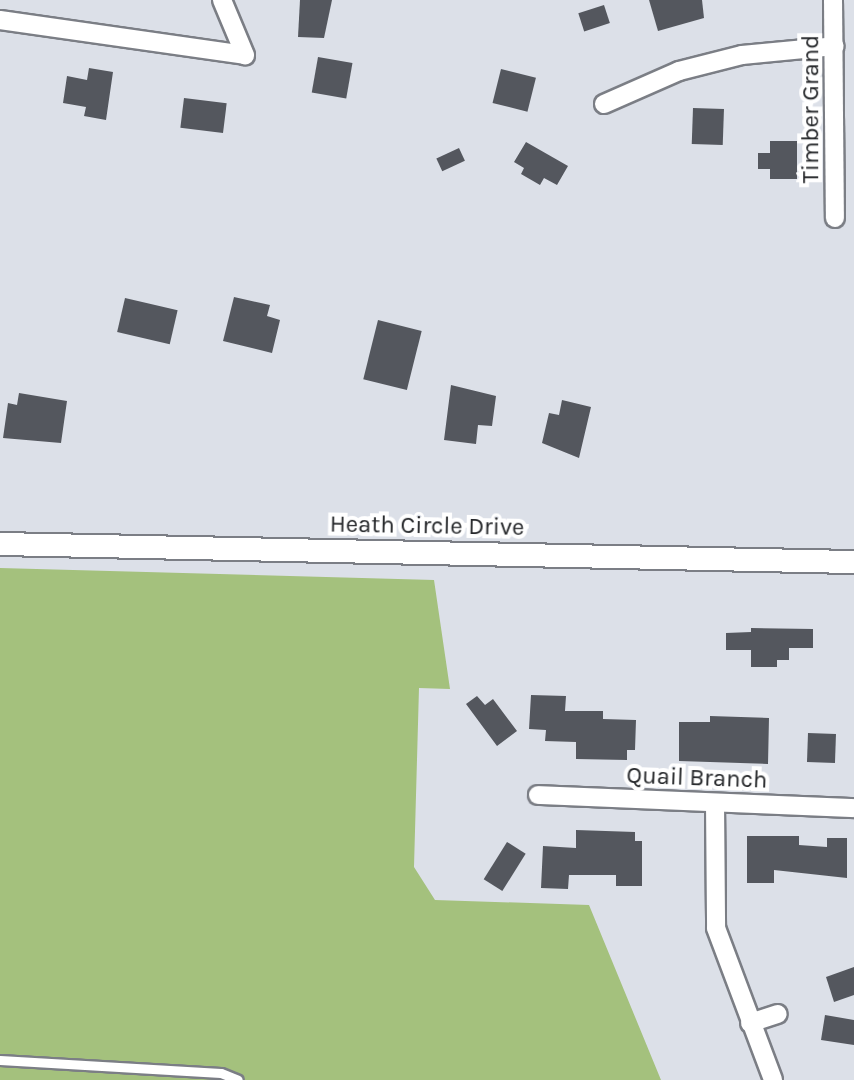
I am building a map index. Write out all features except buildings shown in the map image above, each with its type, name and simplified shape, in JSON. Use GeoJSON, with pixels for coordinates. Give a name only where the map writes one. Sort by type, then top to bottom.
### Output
{"type":"FeatureCollection","features":[{"type":"Feature","properties":{"kind":"street"},"geometry":{"type":"LineString","coordinates":[[0,20],[245,55],[222,0]]}},
{"type":"Feature","properties":{"kind":"street","name":"Timber Grand"},"geometry":{"type":"LineString","coordinates":[[833,0],[835,218]]}},
{"type":"Feature","properties":{"kind":"street"},"geometry":{"type":"LineString","coordinates":[[604,104],[679,71],[742,55],[835,46]]}},
{"type":"Feature","properties":{"kind":"street","name":"Heath Circle Drive"},"geometry":{"type":"LineString","coordinates":[[0,544],[854,562]]}},
{"type":"Feature","properties":{"kind":"street","name":"Quail Branch"},"geometry":{"type":"LineString","coordinates":[[538,795],[854,808]]}},
{"type":"Feature","properties":{"kind":"street"},"geometry":{"type":"LineString","coordinates":[[715,803],[716,928],[773,1080]]}},
{"type":"Feature","properties":{"kind":"street"},"geometry":{"type":"LineString","coordinates":[[750,1023],[778,1014]]}},
{"type":"Feature","properties":{"kind":"lane"},"geometry":{"type":"LineString","coordinates":[[0,1060],[221,1073],[238,1080]]}},
{"type":"Feature","properties":{"kind":"green space"},"geometry":{"type":"Polygon","coordinates":[[[0,568],[434,580],[450,689],[419,688],[414,867],[435,900],[589,905],[661,1080],[0,1080],[0,568]]]}}]}
